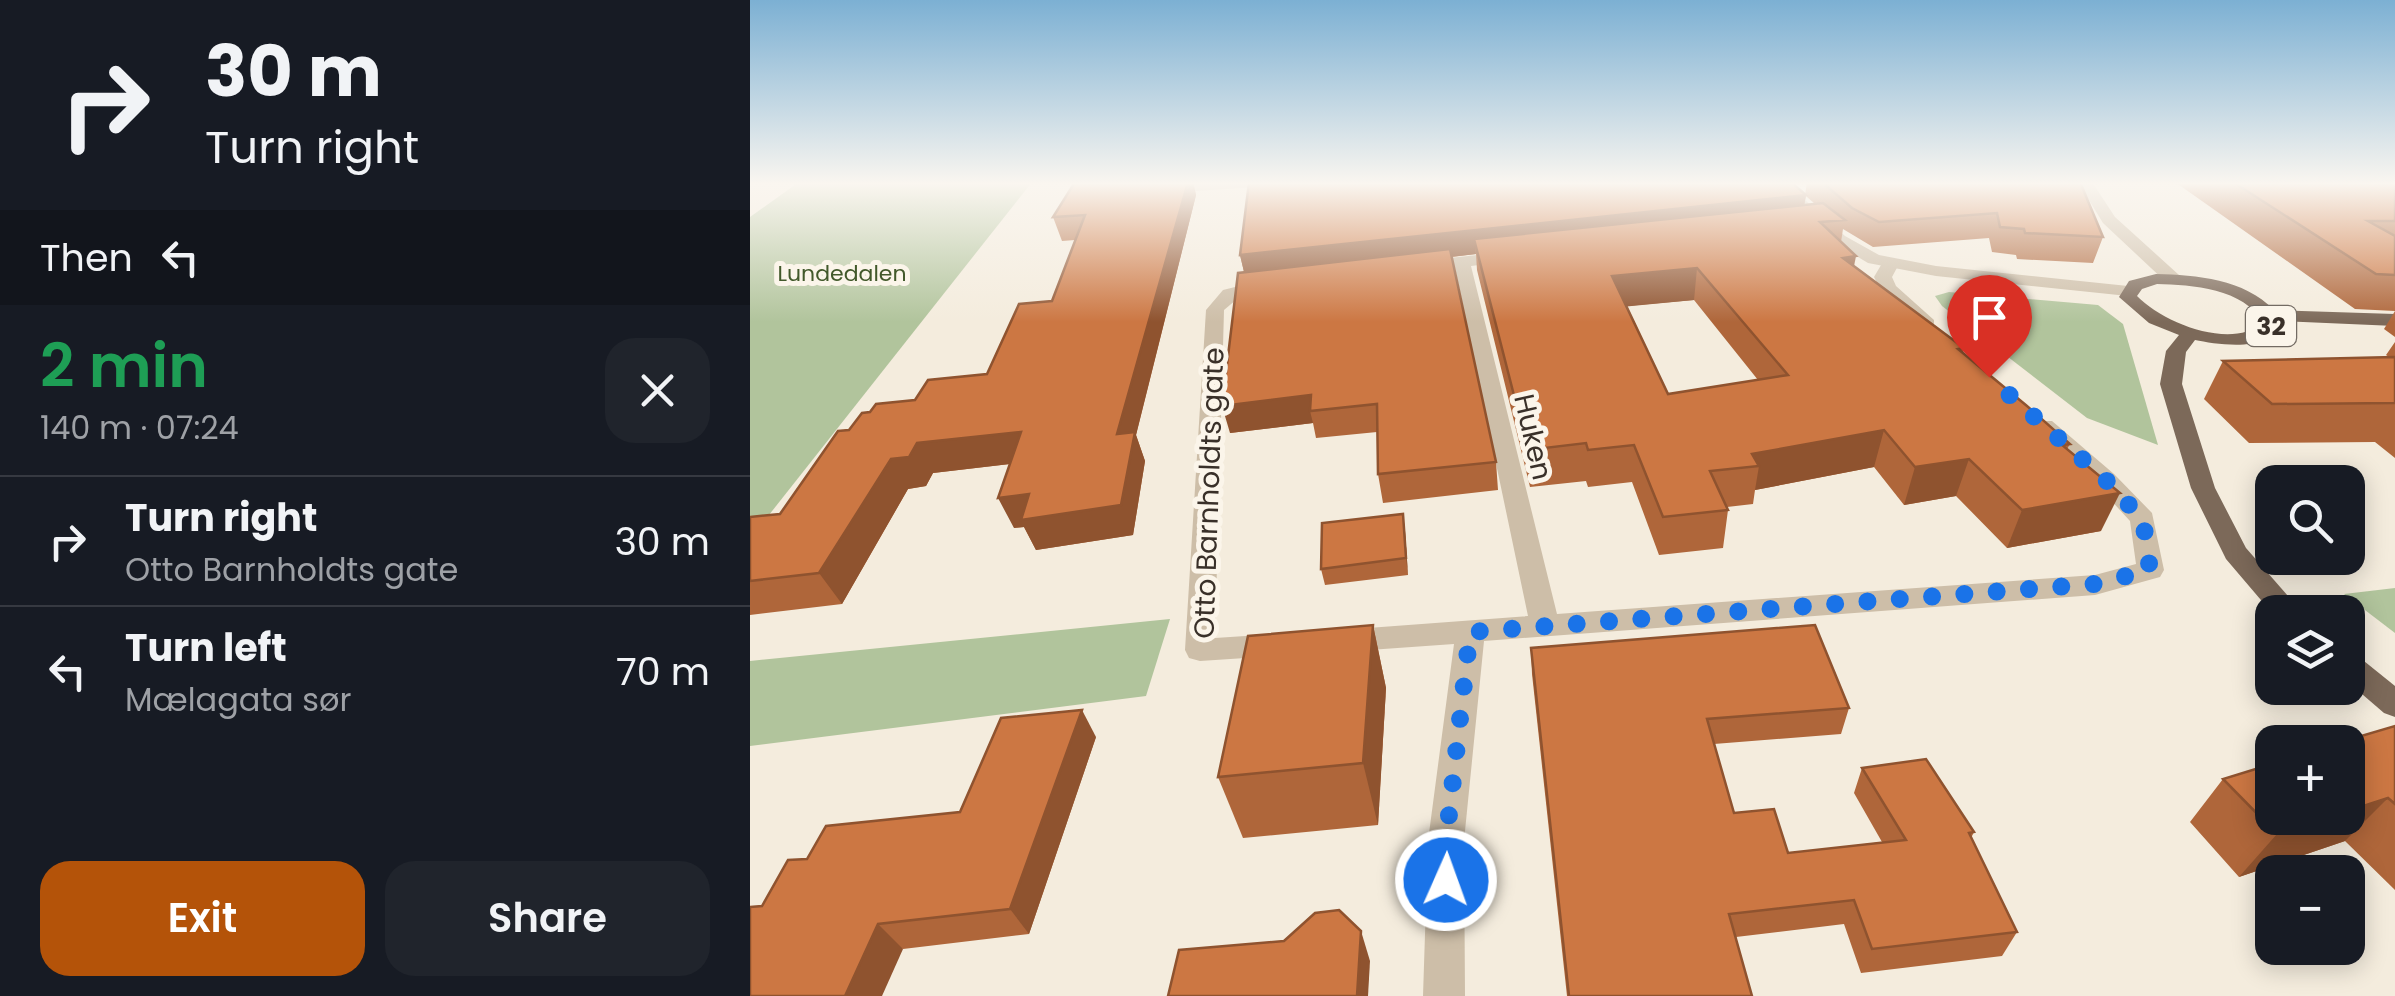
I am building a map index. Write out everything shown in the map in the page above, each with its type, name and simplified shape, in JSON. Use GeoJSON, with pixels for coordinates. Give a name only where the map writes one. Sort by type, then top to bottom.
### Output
{"type":"FeatureCollection","features":[{"type":"Feature","properties":{"kind":"main road","name":"32"},"geometry":{"type":"LineString","coordinates":[[2270,314],[2273,324],[2256,336],[2238,339],[2190,333],[2141,313],[2128,297],[2128,290],[2140,282],[2173,279],[2235,292],[2270,314],[2395,320]]}},
{"type":"Feature","properties":{"kind":"main road"},"geometry":{"type":"LineString","coordinates":[[2190,333],[2176,351],[2170,370],[2192,451],[2217,522],[2235,553],[2273,595]]}},
{"type":"Feature","properties":{"kind":"main road"},"geometry":{"type":"LineString","coordinates":[[2365,679],[2395,704]]}},
{"type":"Feature","properties":{"kind":"street"},"geometry":{"type":"LineString","coordinates":[[1825,228],[1865,256],[1890,264],[2128,290]]}},
{"type":"Feature","properties":{"kind":"street"},"geometry":{"type":"LineString","coordinates":[[2118,228],[2173,279]]}},
{"type":"Feature","properties":{"kind":"street"},"geometry":{"type":"LineString","coordinates":[[1408,268],[1520,256]]}},
{"type":"Feature","properties":{"kind":"street","name":"Huken"},"geometry":{"type":"LineString","coordinates":[[1462,262],[1545,625]]}},
{"type":"Feature","properties":{"kind":"street"},"geometry":{"type":"LineString","coordinates":[[1890,264],[1883,277],[1888,288],[1945,339]]}},
{"type":"Feature","properties":{"kind":"street","name":"Otto Barnholdts gate"},"geometry":{"type":"LineString","coordinates":[[1280,282],[1230,292],[1215,310],[1200,650],[2095,584],[2150,570],[2143,520],[2105,479],[2032,415]]}},
{"type":"Feature","properties":{"kind":"street"},"geometry":{"type":"LineString","coordinates":[[1444,996],[1446,841],[1470,632]]}},
{"type":"Feature","properties":{"kind":"green space","name":"Lundedalen"},"geometry":{"type":"Polygon","coordinates":[[[750,228],[995,228],[750,539],[750,228]]]}},
{"type":"Feature","properties":{"kind":"green space"},"geometry":{"type":"Polygon","coordinates":[[[1949,292],[2098,305],[2123,324],[2158,445],[2087,418],[1942,306],[1935,296],[1949,292]]]}},
{"type":"Feature","properties":{"kind":"green space"},"geometry":{"type":"Polygon","coordinates":[[[2395,588],[2395,633],[2365,610],[2365,595],[2344,594],[2395,588]]]}},
{"type":"Feature","properties":{"kind":"green space"},"geometry":{"type":"Polygon","coordinates":[[[1170,619],[1146,696],[750,746],[750,661],[1170,619]]]}},
{"type":"Feature","properties":{"kind":"building"},"geometry":{"type":"Polygon","coordinates":[[[1080,228],[1175,228],[1117,434],[1135,432],[1121,505],[1021,520],[1029,494],[998,498],[1021,432],[917,443],[909,457],[891,459],[819,573],[750,581],[750,517],[780,514],[838,431],[849,430],[862,413],[870,412],[876,404],[915,400],[928,380],[987,374],[1019,304],[1052,301],[1080,228]]]}},
{"type":"Feature","properties":{"kind":"building"},"geometry":{"type":"Polygon","coordinates":[[[1243,228],[1490,228],[1240,255],[1243,228]]]}},
{"type":"Feature","properties":{"kind":"building"},"geometry":{"type":"Polygon","coordinates":[[[1576,228],[1827,228],[1856,256],[1843,258],[1964,348],[1958,349],[2070,444],[2062,445],[2120,493],[2022,510],[1969,459],[1915,467],[1884,430],[1752,454],[1759,466],[1710,471],[1728,510],[1663,517],[1634,445],[1588,450],[1586,443],[1528,450],[1474,239],[1576,228]],[[1697,268],[1612,276],[1668,394],[1788,375],[1697,268]]]}},
{"type":"Feature","properties":{"kind":"building"},"geometry":{"type":"Polygon","coordinates":[[[2018,228],[2099,228],[2103,237],[2025,233],[2018,228]]]}},
{"type":"Feature","properties":{"kind":"building"},"geometry":{"type":"Polygon","coordinates":[[[2305,228],[2381,228],[2395,236],[2395,275],[2376,274],[2305,228]]]}},
{"type":"Feature","properties":{"kind":"building"},"geometry":{"type":"Polygon","coordinates":[[[1450,249],[1496,462],[1378,474],[1377,404],[1310,411],[1311,395],[1222,406],[1238,273],[1450,249]]]}},
{"type":"Feature","properties":{"kind":"building"},"geometry":{"type":"Polygon","coordinates":[[[2395,357],[2395,403],[2272,404],[2223,361],[2395,357]]]}},
{"type":"Feature","properties":{"kind":"building"},"geometry":{"type":"Polygon","coordinates":[[[1403,514],[1406,558],[1321,569],[1322,523],[1403,514]]]}},
{"type":"Feature","properties":{"kind":"building"},"geometry":{"type":"Polygon","coordinates":[[[1373,625],[1363,763],[1218,777],[1248,636],[1373,625]]]}},
{"type":"Feature","properties":{"kind":"building"},"geometry":{"type":"Polygon","coordinates":[[[1815,625],[1849,708],[1707,719],[1734,813],[1774,809],[1788,853],[1906,840],[1862,768],[1926,759],[1974,832],[1969,833],[2017,932],[1872,949],[1854,900],[1729,914],[1752,996],[1569,996],[1531,648],[1815,625]]]}},
{"type":"Feature","properties":{"kind":"building"},"geometry":{"type":"Polygon","coordinates":[[[1082,710],[1010,909],[878,924],[845,996],[750,996],[750,907],[762,906],[788,860],[807,859],[826,826],[960,812],[1001,718],[1082,710]]]}},
{"type":"Feature","properties":{"kind":"building"},"geometry":{"type":"Polygon","coordinates":[[[2395,726],[2395,804],[2388,798],[2365,805],[2365,735],[2395,726]]]}},
{"type":"Feature","properties":{"kind":"building"},"geometry":{"type":"Polygon","coordinates":[[[2255,769],[2255,812],[2223,779],[2255,769]]]}},
{"type":"Feature","properties":{"kind":"building"},"geometry":{"type":"Polygon","coordinates":[[[1339,910],[1361,931],[1357,996],[1168,996],[1179,950],[1284,941],[1315,913],[1339,910]]]}},
{"type":"Feature","properties":{"kind":"route"},"geometry":{"type":"LineString","coordinates":[[1446,880],[1446,841],[1470,632],[2095,584],[2150,570],[2143,520],[2105,479],[1989,377]]}}]}
